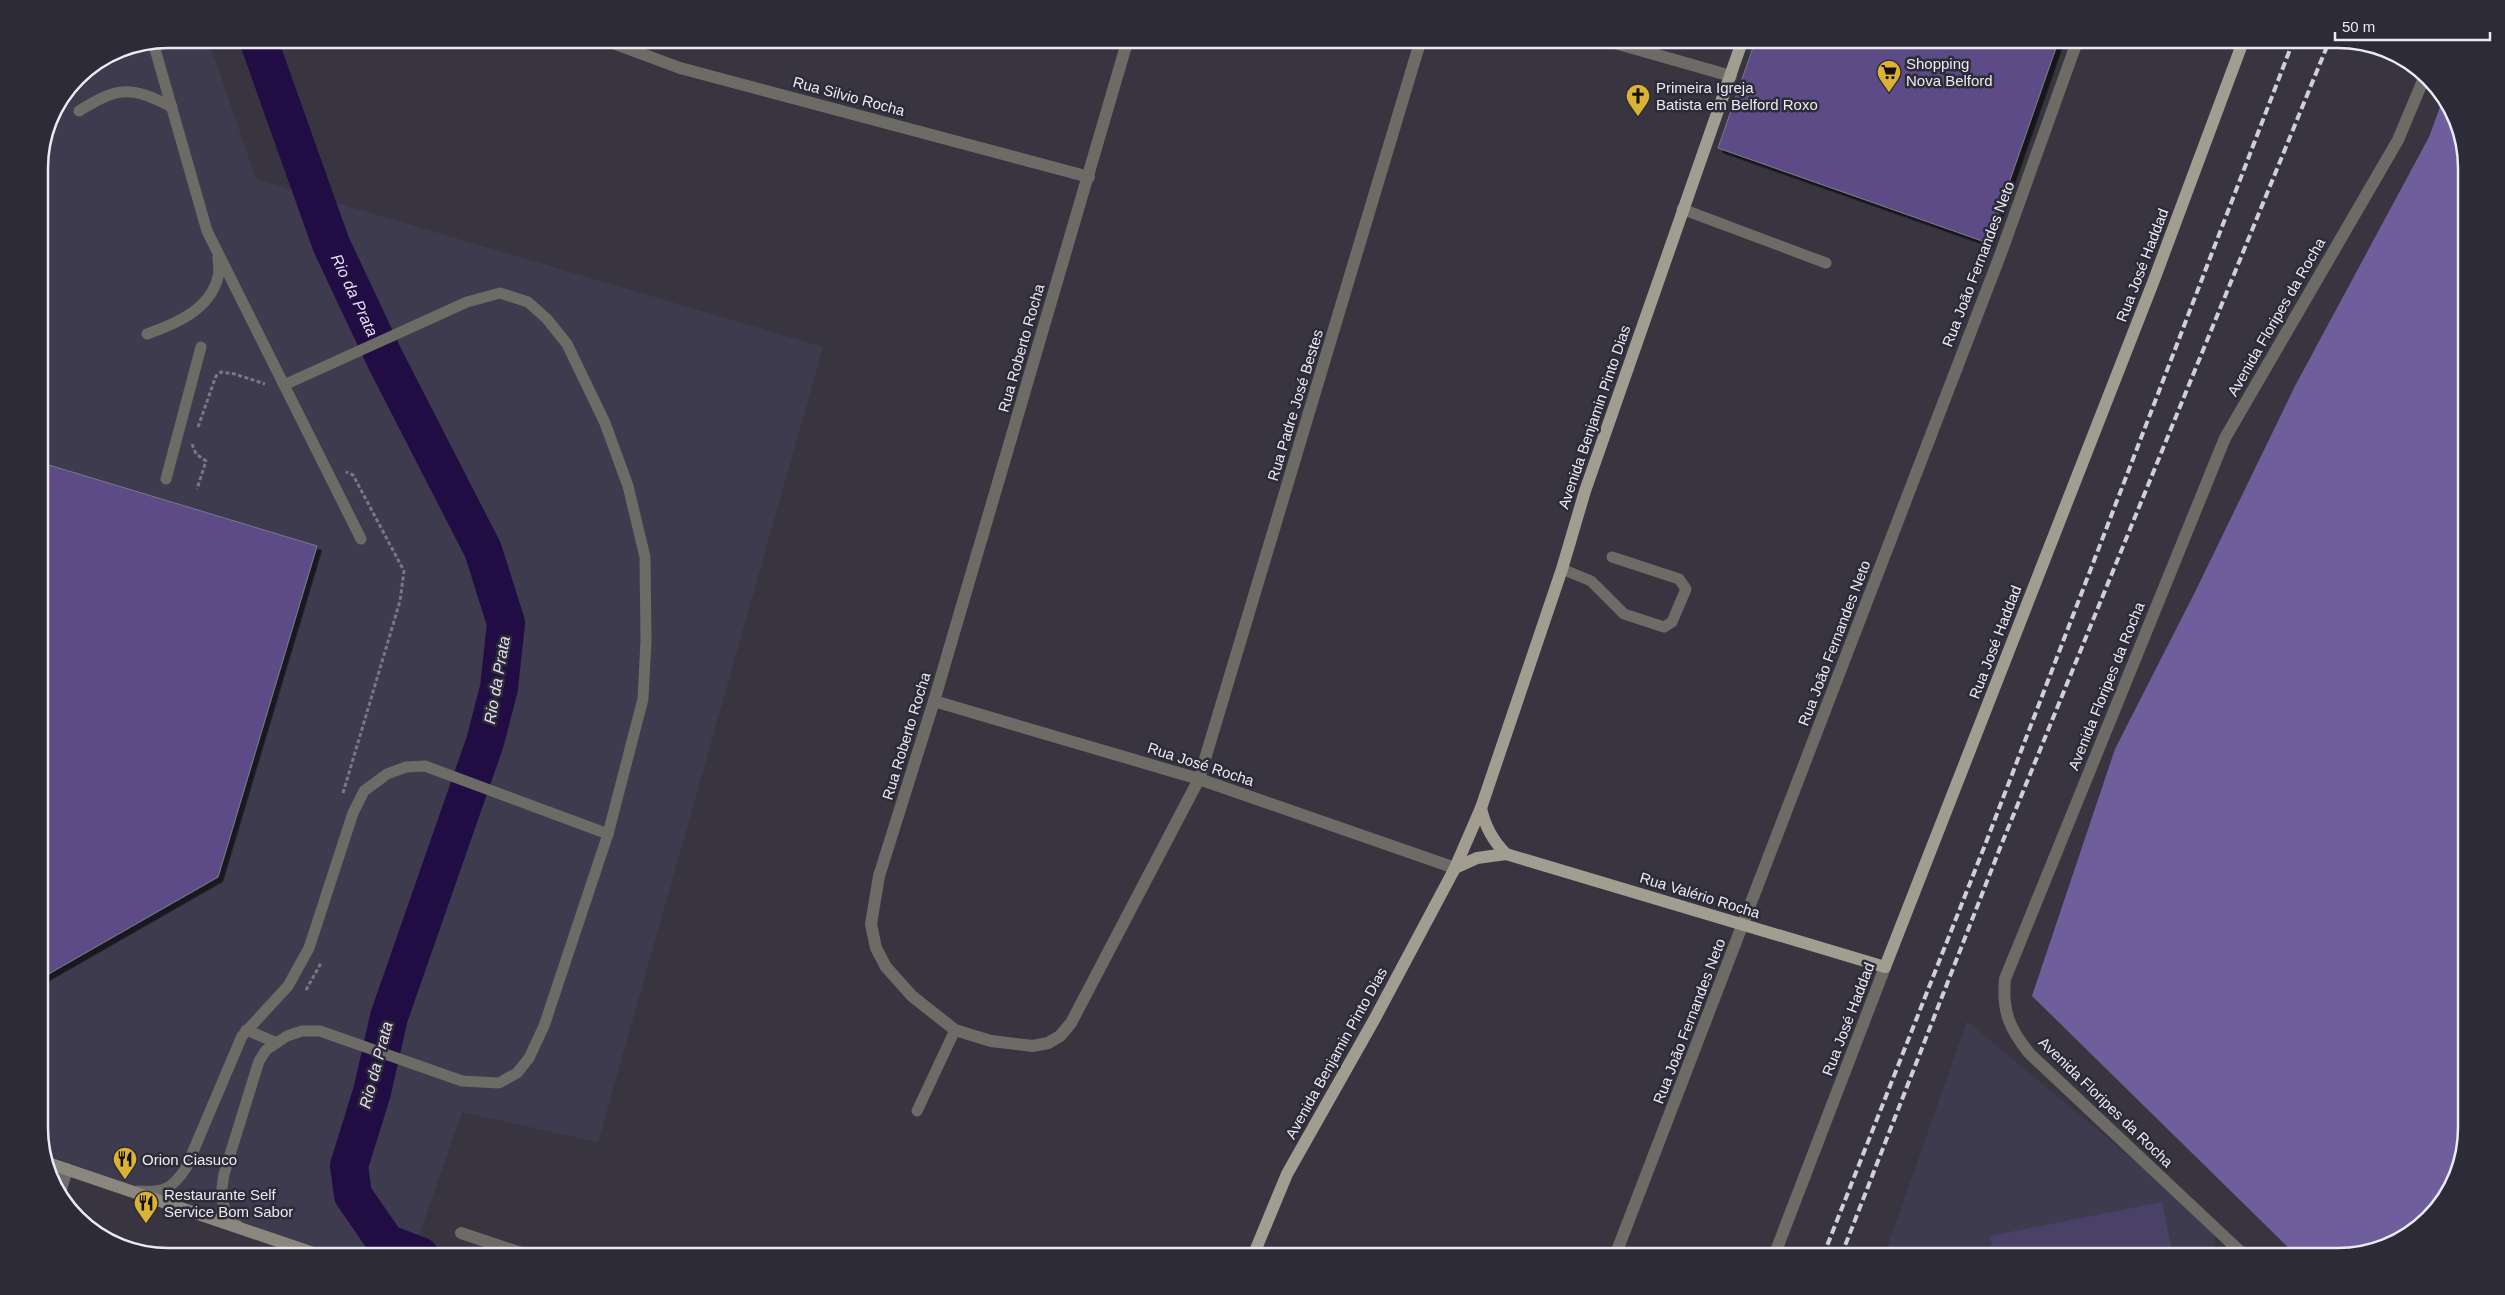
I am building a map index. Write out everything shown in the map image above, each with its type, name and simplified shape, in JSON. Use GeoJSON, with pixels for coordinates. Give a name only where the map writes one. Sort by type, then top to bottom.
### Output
{"type":"FeatureCollection","features":[{"type":"Feature","properties":{"kind":"main road","name":"Avenida Benjamin Pinto Dias"},"geometry":{"type":"LineString","coordinates":[[1256,1248],[1287,1174],[1374,1020],[1455,868],[1481,808],[1562,569],[1585,491],[1682,209],[1731,76],[1738,48]]}},
{"type":"Feature","properties":{"kind":"main road","name":"Rua José Haddad"},"geometry":{"type":"LineString","coordinates":[[1885,967],[2151,289],[2241,48]]}},
{"type":"Feature","properties":{"kind":"main road"},"geometry":{"type":"LineString","coordinates":[[1481,808],[1484,822],[1490,835],[1506,854]]}},
{"type":"Feature","properties":{"kind":"main road","name":"Rua Valério Rocha"},"geometry":{"type":"LineString","coordinates":[[1506,854],[1885,967]]}},
{"type":"Feature","properties":{"kind":"main road"},"geometry":{"type":"LineString","coordinates":[[1455,868],[1477,858],[1506,854]]}},
{"type":"Feature","properties":{"kind":"main road"},"geometry":{"type":"LineString","coordinates":[[54,1165],[296,1248]]}},
{"type":"Feature","properties":{"kind":"street","name":"Rua Silvio Rocha"},"geometry":{"type":"LineString","coordinates":[[626,48],[680,68],[1089,177]]}},
{"type":"Feature","properties":{"kind":"street","name":"Rua Roberto Rocha"},"geometry":{"type":"LineString","coordinates":[[1125,48],[934,701],[880,876],[872,924],[876,948],[886,966],[912,996],[955,1030],[991,1041],[1033,1046],[1048,1044],[1060,1036],[1071,1023],[1200,779]]}},
{"type":"Feature","properties":{"kind":"street","name":"Rua Padre José Bestes"},"geometry":{"type":"LineString","coordinates":[[1200,779],[1418,48]]}},
{"type":"Feature","properties":{"kind":"street"},"geometry":{"type":"LineString","coordinates":[[1633,48],[1731,76]]}},
{"type":"Feature","properties":{"kind":"street","name":"Rua João Fernandes Neto"},"geometry":{"type":"LineString","coordinates":[[1618,1248],[2001,253],[2075,48]]}},
{"type":"Feature","properties":{"kind":"street","name":"Avenida Floripes da Rocha"},"geometry":{"type":"LineString","coordinates":[[2236,1248],[2029,1053],[2016,1037],[2005,1013],[2003,998],[2006,978],[2225,438],[2398,140],[2422,82]]}},
{"type":"Feature","properties":{"kind":"street","name":"Rua José Rocha"},"geometry":{"type":"LineString","coordinates":[[934,701],[1200,779],[1455,868]]}},
{"type":"Feature","properties":{"kind":"street","name":"Rua José Haddad"},"geometry":{"type":"LineString","coordinates":[[1777,1248],[1885,967]]}},
{"type":"Feature","properties":{"kind":"street"},"geometry":{"type":"LineString","coordinates":[[63,1186],[68,1169]]}},
{"type":"Feature","properties":{"kind":"street"},"geometry":{"type":"LineString","coordinates":[[460,1233],[506,1248]]}},
{"type":"Feature","properties":{"kind":"lane"},"geometry":{"type":"LineString","coordinates":[[155,49],[207,231],[361,539]]}},
{"type":"Feature","properties":{"kind":"lane"},"geometry":{"type":"LineString","coordinates":[[79,111],[103,96],[122,91],[147,94],[172,107]]}},
{"type":"Feature","properties":{"kind":"lane"},"geometry":{"type":"LineString","coordinates":[[1682,209],[1826,263]]}},
{"type":"Feature","properties":{"kind":"lane"},"geometry":{"type":"LineString","coordinates":[[147,334],[178,322],[204,303],[218,276],[218,252]]}},
{"type":"Feature","properties":{"kind":"lane"},"geometry":{"type":"LineString","coordinates":[[251,1234],[237,1226],[226,1214],[220,1196],[224,1174],[259,1061],[275,1042],[302,1031],[320,1032],[352,1041],[462,1081],[498,1083],[517,1073],[529,1058],[544,1026],[608,834],[642,699],[646,632],[645,557],[628,486],[605,423],[567,344],[547,319],[528,302],[500,293],[467,302],[284,385]]}},
{"type":"Feature","properties":{"kind":"lane"},"geometry":{"type":"LineString","coordinates":[[166,479],[201,347]]}},
{"type":"Feature","properties":{"kind":"lane"},"geometry":{"type":"LineString","coordinates":[[1562,569],[1591,581],[1624,614],[1664,627],[1672,622],[1686,589],[1684,584],[1679,579],[1612,557]]}},
{"type":"Feature","properties":{"kind":"lane"},"geometry":{"type":"LineString","coordinates":[[127,1191],[155,1192],[168,1188],[178,1180],[186,1168],[210,1108],[246,1030],[288,986],[309,948],[353,813],[364,791],[387,774],[406,767],[425,766],[608,834]]}},
{"type":"Feature","properties":{"kind":"lane"},"geometry":{"type":"LineString","coordinates":[[246,1030],[275,1042]]}},
{"type":"Feature","properties":{"kind":"lane"},"geometry":{"type":"LineString","coordinates":[[917,1112],[955,1030]]}},
{"type":"Feature","properties":{"kind":"path"},"geometry":{"type":"LineString","coordinates":[[197,489],[206,461],[196,454],[192,444],[216,376],[220,372],[236,374],[264,384],[269,388]]}},
{"type":"Feature","properties":{"kind":"path"},"geometry":{"type":"LineString","coordinates":[[322,461],[353,476],[404,571],[400,601],[343,795]]}},
{"type":"Feature","properties":{"kind":"shaded area"},"geometry":{"type":"Polygon","coordinates":[[[211,48],[256,179],[823,347],[598,1142],[462,1112],[415,1248],[298,1248],[51,1156],[48,1135],[48,160],[52,136],[60,114],[77,88],[94,72],[114,60],[129,54],[152,49],[211,48]]]}},
{"type":"Feature","properties":{"kind":"shaded area"},"geometry":{"type":"Polygon","coordinates":[[[2440,106],[2451,129],[2457,160],[2458,1128],[2453,1159],[2445,1181],[2433,1201],[2411,1223],[2398,1231],[2369,1243],[2338,1248],[2289,1248],[2032,996],[2115,749],[2196,590],[2295,386],[2429,137],[2440,106]]]}},
{"type":"Feature","properties":{"kind":"shaded area"},"geometry":{"type":"Polygon","coordinates":[[[1967,1021],[2215,1228],[2214,1248],[1887,1248],[1967,1021]]]}},
{"type":"Feature","properties":{"kind":"shaded area"},"geometry":{"type":"Polygon","coordinates":[[[2162,1202],[2171,1248],[1992,1248],[1990,1236],[2162,1202]]]}},
{"type":"Feature","properties":{"kind":"building","name":"Shopping Nova Belford"},"geometry":{"type":"Polygon","coordinates":[[[1753,48],[2056,48],[1988,243],[1718,148],[1753,48]]]}},
{"type":"Feature","properties":{"kind":"building"},"geometry":{"type":"Polygon","coordinates":[[[48,465],[317,546],[218,877],[48,974],[48,465]]]}},
{"type":"Feature","properties":{"kind":"waterway","name":"Rio da Prata"},"geometry":{"type":"LineString","coordinates":[[261,48],[331,244],[386,361],[483,550],[506,623],[499,688],[485,742],[389,1017],[372,1092],[349,1166],[353,1195],[386,1243],[399,1248]]}},
{"type":"Feature","properties":{"kind":"railway"},"geometry":{"type":"LineString","coordinates":[[1826,1248],[1985,845],[2291,48]]}},
{"type":"Feature","properties":{"kind":"railway"},"geometry":{"type":"LineString","coordinates":[[1844,1248],[2000,848],[2326,48]]}},
{"type":"Feature","properties":{"kind":"place","name":"Shopping Nova Belford"},"geometry":{"type":"Point","coordinates":[1889,93]}},
{"type":"Feature","properties":{"kind":"place","name":"Primeira Igreja Batista em Belford Roxo"},"geometry":{"type":"Point","coordinates":[1638,117]}},
{"type":"Feature","properties":{"kind":"place","name":"Orion Ciasuco"},"geometry":{"type":"Point","coordinates":[125,1180]}},
{"type":"Feature","properties":{"kind":"place","name":"Restaurante Self Service Bom Sabor"},"geometry":{"type":"Point","coordinates":[146,1224]}}]}
